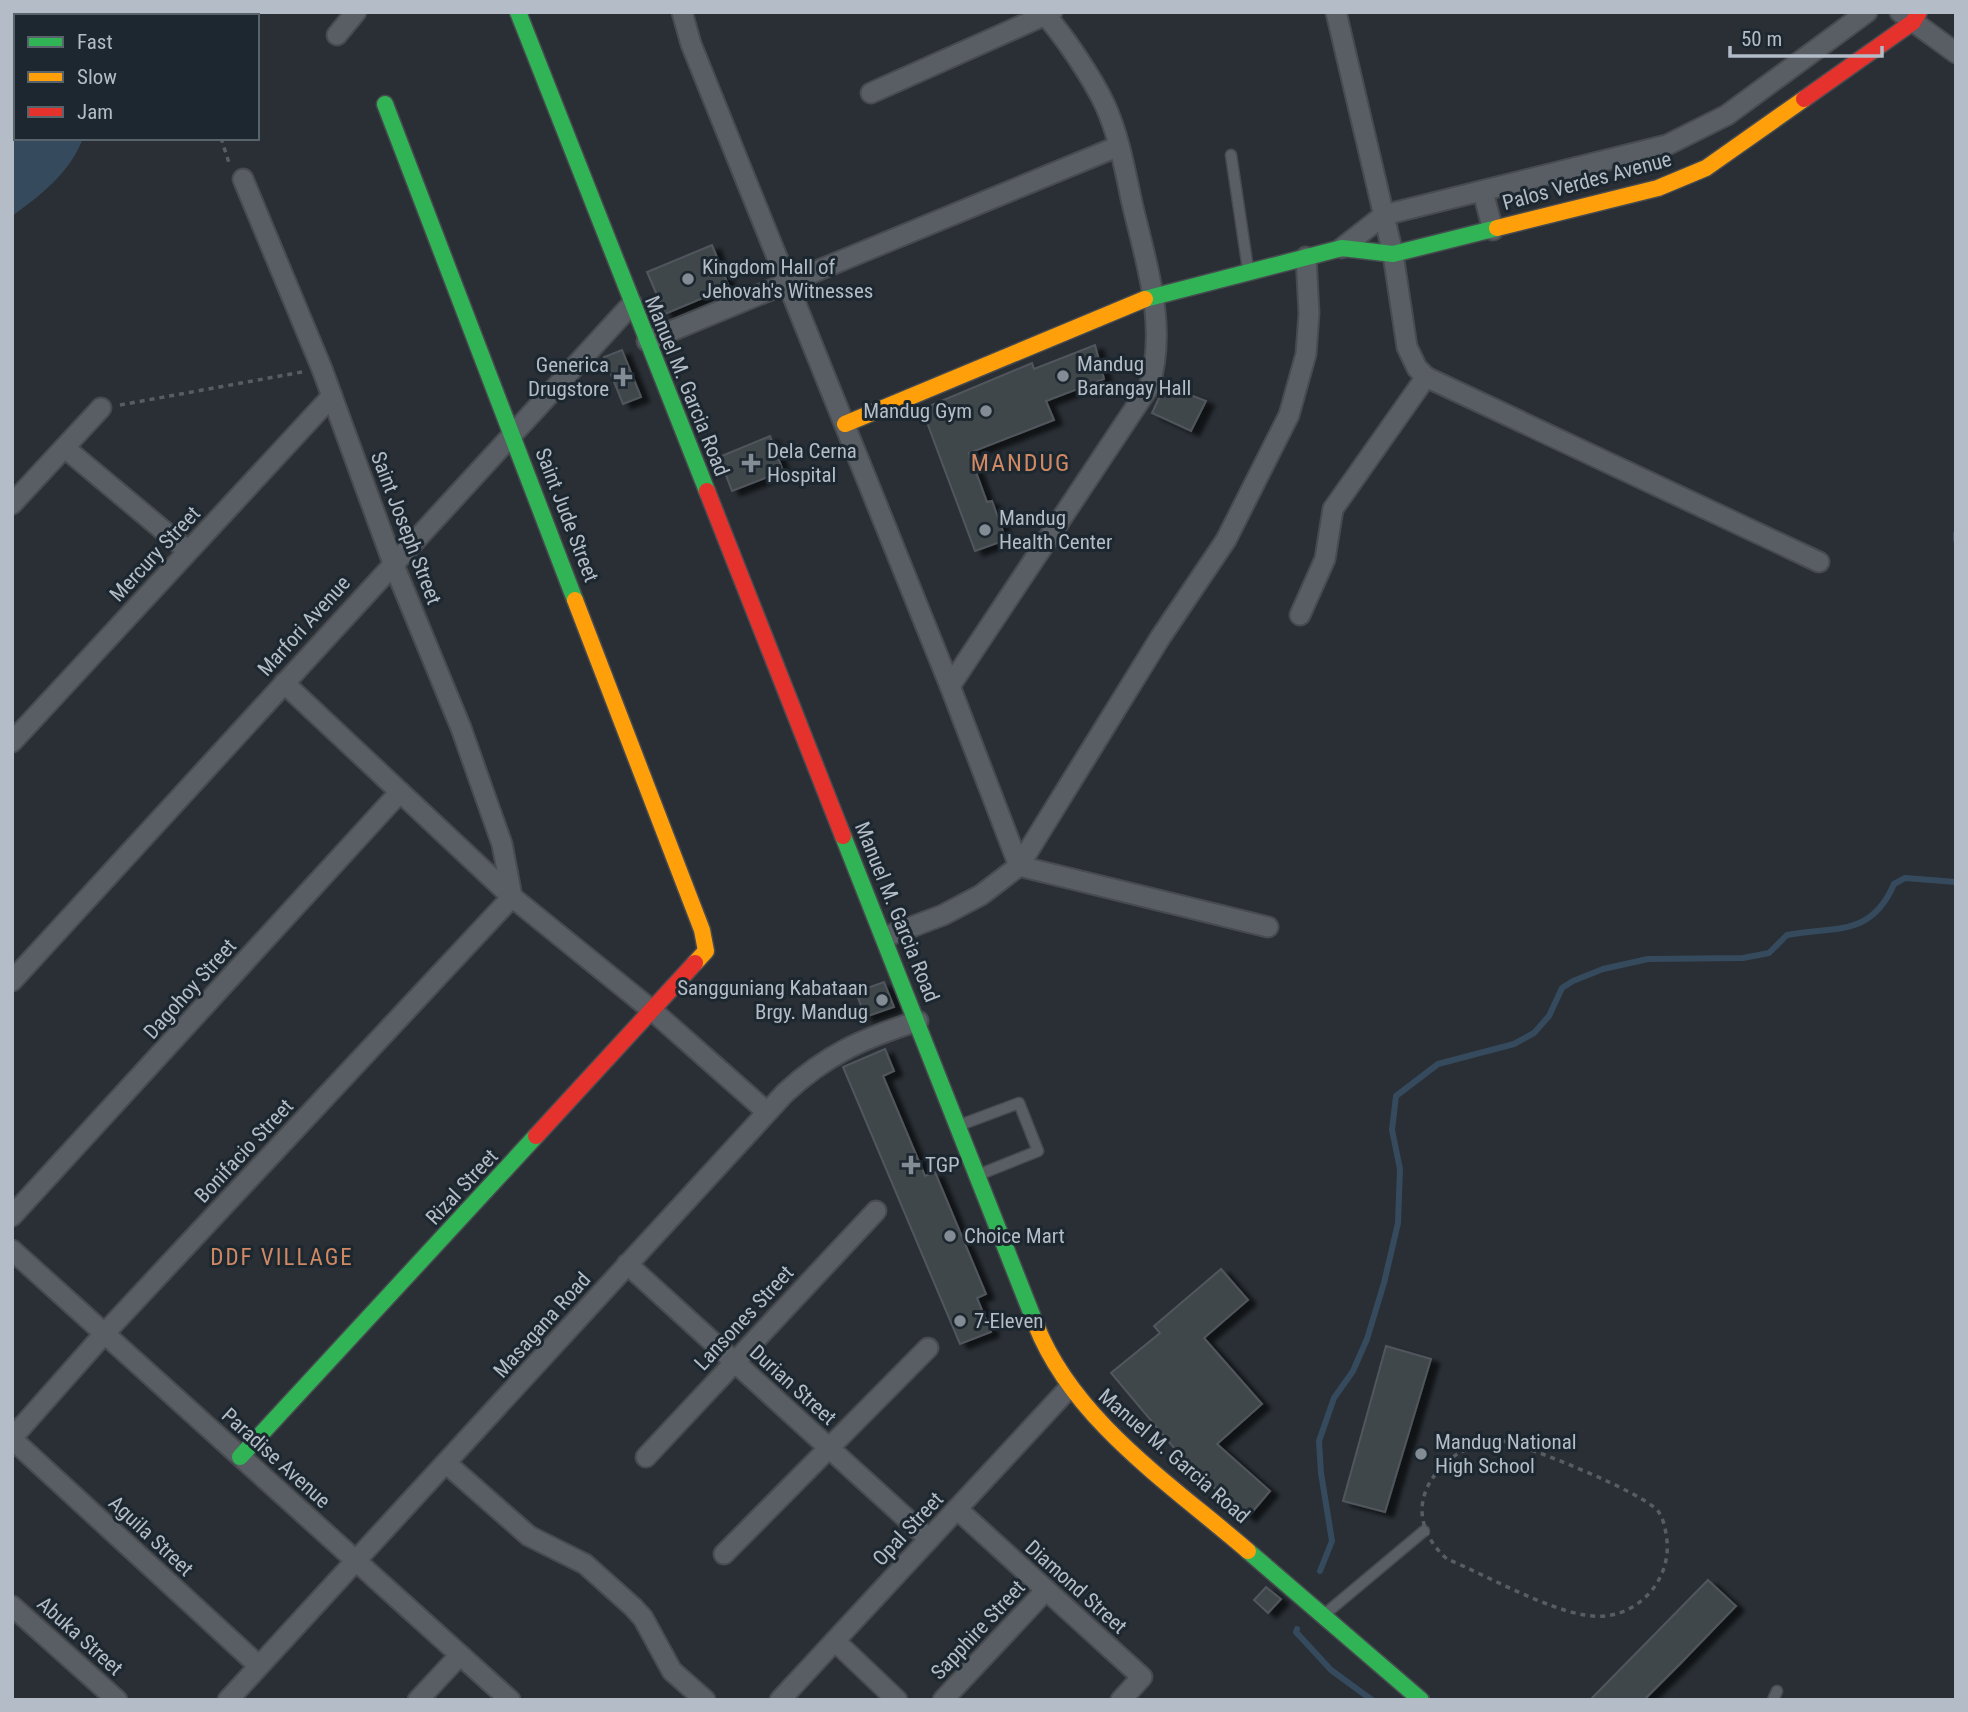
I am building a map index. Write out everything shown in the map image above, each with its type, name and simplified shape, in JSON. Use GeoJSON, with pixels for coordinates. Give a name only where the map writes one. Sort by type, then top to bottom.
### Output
{"type":"FeatureCollection","features":[{"type":"Feature","properties":{"kind":"street"},"geometry":{"type":"LineString","coordinates":[[337,36],[356,12]]}},
{"type":"Feature","properties":{"kind":"street","name":"Manuel M. Garcia Road"},"geometry":{"type":"LineString","coordinates":[[518,12],[1046,1350],[1069,1388],[1136,1454],[1325,1614],[1421,1700]]}},
{"type":"Feature","properties":{"kind":"street"},"geometry":{"type":"LineString","coordinates":[[682,12],[691,44],[950,686],[1019,866]]}},
{"type":"Feature","properties":{"kind":"street"},"geometry":{"type":"LineString","coordinates":[[1336,12],[1393,254],[1407,347],[1417,368],[1426,377],[1819,562]]}},
{"type":"Feature","properties":{"kind":"street","name":"Palos Verdes Avenue"},"geometry":{"type":"LineString","coordinates":[[1342,248],[1384,215],[1647,152],[1689,136],[1727,115],[1867,12]]}},
{"type":"Feature","properties":{"kind":"street"},"geometry":{"type":"LineString","coordinates":[[871,93],[1047,14],[1092,81],[1105,106],[1119,146],[1154,295],[1156,363],[1149,387],[950,686]]}},
{"type":"Feature","properties":{"kind":"street"},"geometry":{"type":"LineString","coordinates":[[1911,16],[1956,53]]}},
{"type":"Feature","properties":{"kind":"street","name":"Palos Verdes Avenue"},"geometry":{"type":"LineString","coordinates":[[845,424],[1154,295],[1342,248],[1393,254],[1658,188],[1706,167],[1911,16]]}},
{"type":"Feature","properties":{"kind":"street","name":"Saint Jude Street"},"geometry":{"type":"LineString","coordinates":[[386,104],[706,943]]}},
{"type":"Feature","properties":{"kind":"street"},"geometry":{"type":"LineString","coordinates":[[647,341],[1119,146]]}},
{"type":"Feature","properties":{"kind":"street","name":"Saint Joseph Street"},"geometry":{"type":"LineString","coordinates":[[243,179],[322,369],[393,562],[483,787],[502,844],[512,897]]}},
{"type":"Feature","properties":{"kind":"street"},"geometry":{"type":"LineString","coordinates":[[1483,192],[1493,230]]}},
{"type":"Feature","properties":{"kind":"street"},"geometry":{"type":"LineString","coordinates":[[885,937],[943,915],[982,895],[1019,866],[1160,638],[1226,540],[1289,415],[1306,354],[1306,257]]}},
{"type":"Feature","properties":{"kind":"street","name":"Marfori Avenue"},"geometry":{"type":"LineString","coordinates":[[12,981],[632,304]]}},
{"type":"Feature","properties":{"kind":"street"},"geometry":{"type":"LineString","coordinates":[[1300,615],[1325,559],[1333,509],[1426,377]]}},
{"type":"Feature","properties":{"kind":"street","name":"Mercury Street"},"geometry":{"type":"LineString","coordinates":[[12,742],[332,396]]}},
{"type":"Feature","properties":{"kind":"street"},"geometry":{"type":"LineString","coordinates":[[12,505],[101,408]]}},
{"type":"Feature","properties":{"kind":"street"},"geometry":{"type":"LineString","coordinates":[[65,448],[188,551]]}},
{"type":"Feature","properties":{"kind":"street"},"geometry":{"type":"LineString","coordinates":[[284,683],[512,897],[654,1012],[767,1112]]}},
{"type":"Feature","properties":{"kind":"street","name":"Dagohoy Street"},"geometry":{"type":"LineString","coordinates":[[12,1216],[400,792]]}},
{"type":"Feature","properties":{"kind":"street"},"geometry":{"type":"LineString","coordinates":[[1019,866],[1268,927]]}},
{"type":"Feature","properties":{"kind":"street","name":"Bonifacio Street"},"geometry":{"type":"LineString","coordinates":[[12,1439],[104,1334],[512,897]]}},
{"type":"Feature","properties":{"kind":"street","name":"Rizal Street"},"geometry":{"type":"LineString","coordinates":[[240,1457],[654,1012],[702,958],[706,943]]}},
{"type":"Feature","properties":{"kind":"street","name":"Masagana Road"},"geometry":{"type":"LineString","coordinates":[[228,1700],[767,1112],[806,1073],[827,1057],[873,1035],[918,1021]]}},
{"type":"Feature","properties":{"kind":"street","name":"Lansones Street"},"geometry":{"type":"LineString","coordinates":[[646,1457],[876,1210]]}},
{"type":"Feature","properties":{"kind":"street","name":"Paradise Avenue"},"geometry":{"type":"LineString","coordinates":[[12,1251],[510,1700]]}},
{"type":"Feature","properties":{"kind":"street","name":"Durian Street"},"geometry":{"type":"LineString","coordinates":[[627,1264],[929,1539]]}},
{"type":"Feature","properties":{"kind":"street"},"geometry":{"type":"LineString","coordinates":[[724,1554],[928,1348]]}},
{"type":"Feature","properties":{"kind":"street","name":"Opal Street"},"geometry":{"type":"LineString","coordinates":[[780,1700],[1069,1388]]}},
{"type":"Feature","properties":{"kind":"street","name":"Aguila Street"},"geometry":{"type":"LineString","coordinates":[[12,1439],[259,1667]]}},
{"type":"Feature","properties":{"kind":"street"},"geometry":{"type":"LineString","coordinates":[[447,1464],[529,1536],[585,1564],[633,1606],[643,1618],[673,1671],[705,1700]]}},
{"type":"Feature","properties":{"kind":"street","name":"Diamond Street"},"geometry":{"type":"LineString","coordinates":[[957,1509],[1142,1677],[1121,1700]]}},
{"type":"Feature","properties":{"kind":"street","name":"Sapphire Street"},"geometry":{"type":"LineString","coordinates":[[943,1700],[1046,1591]]}},
{"type":"Feature","properties":{"kind":"street","name":"Abuka Street"},"geometry":{"type":"LineString","coordinates":[[12,1606],[117,1700]]}},
{"type":"Feature","properties":{"kind":"street"},"geometry":{"type":"LineString","coordinates":[[835,1641],[897,1700]]}},
{"type":"Feature","properties":{"kind":"street"},"geometry":{"type":"LineString","coordinates":[[418,1700],[460,1655]]}},
{"type":"Feature","properties":{"kind":"lane"},"geometry":{"type":"LineString","coordinates":[[1231,155],[1248,270]]}},
{"type":"Feature","properties":{"kind":"lane"},"geometry":{"type":"LineString","coordinates":[[959,1125],[1019,1103],[1038,1151],[978,1175]]}},
{"type":"Feature","properties":{"kind":"lane"},"geometry":{"type":"LineString","coordinates":[[1325,1614],[1424,1531]]}},
{"type":"Feature","properties":{"kind":"path"},"geometry":{"type":"LineString","coordinates":[[222,140],[231,168],[243,179]]}},
{"type":"Feature","properties":{"kind":"path"},"geometry":{"type":"LineString","coordinates":[[101,408],[322,369]]}},
{"type":"Feature","properties":{"kind":"path"},"geometry":{"type":"LineString","coordinates":[[1503,1441],[1528,1446],[1641,1499],[1658,1512],[1666,1531],[1668,1560],[1657,1586],[1639,1604],[1615,1615],[1587,1616],[1447,1559],[1434,1547],[1424,1531],[1422,1497],[1437,1472],[1453,1457],[1465,1451],[1503,1441]]}},
{"type":"Feature","properties":{"kind":"water"},"geometry":{"type":"Polygon","coordinates":[[[12,12],[58,12],[14,14],[14,140],[82,140],[62,173],[12,216],[12,12]]]}},
{"type":"Feature","properties":{"kind":"building"},"geometry":{"type":"Polygon","coordinates":[[[712,245],[729,287],[665,314],[647,272],[712,245]]]}},
{"type":"Feature","properties":{"kind":"building"},"geometry":{"type":"Polygon","coordinates":[[[1095,345],[1104,379],[1046,401],[1054,420],[969,453],[987,502],[992,501],[1006,540],[975,551],[922,409],[1032,363],[1034,369],[1095,345]]]}},
{"type":"Feature","properties":{"kind":"building"},"geometry":{"type":"Polygon","coordinates":[[[622,350],[641,397],[623,404],[604,357],[622,350]]]}},
{"type":"Feature","properties":{"kind":"building"},"geometry":{"type":"Polygon","coordinates":[[[1165,385],[1206,401],[1191,431],[1152,413],[1165,385]]]}},
{"type":"Feature","properties":{"kind":"building"},"geometry":{"type":"Polygon","coordinates":[[[770,436],[783,471],[732,491],[719,457],[770,436]]]}},
{"type":"Feature","properties":{"kind":"building"},"geometry":{"type":"Polygon","coordinates":[[[884,982],[894,1007],[865,1017],[856,992],[884,982]]]}},
{"type":"Feature","properties":{"kind":"building"},"geometry":{"type":"Polygon","coordinates":[[[885,1049],[894,1071],[883,1076],[925,1176],[935,1172],[986,1294],[977,1298],[991,1332],[960,1344],[843,1067],[885,1049]]]}},
{"type":"Feature","properties":{"kind":"building"},"geometry":{"type":"Polygon","coordinates":[[[1221,1269],[1248,1300],[1204,1338],[1262,1404],[1217,1444],[1270,1491],[1248,1517],[1190,1467],[1111,1373],[1160,1333],[1154,1326],[1221,1269]]]}},
{"type":"Feature","properties":{"kind":"building"},"geometry":{"type":"Polygon","coordinates":[[[1386,1346],[1431,1359],[1385,1512],[1343,1501],[1386,1346]]]}},
{"type":"Feature","properties":{"kind":"building"},"geometry":{"type":"Polygon","coordinates":[[[1708,1580],[1736,1606],[1680,1664],[1644,1700],[1590,1700],[1708,1580]]]}},
{"type":"Feature","properties":{"kind":"building"},"geometry":{"type":"Polygon","coordinates":[[[1266,1587],[1281,1599],[1268,1613],[1254,1600],[1266,1587]]]}},
{"type":"Feature","properties":{"kind":"waterway"},"geometry":{"type":"LineString","coordinates":[[1956,534],[1956,540]]}},
{"type":"Feature","properties":{"kind":"waterway"},"geometry":{"type":"LineString","coordinates":[[1320,1571],[1332,1541],[1321,1473],[1319,1441],[1334,1398],[1353,1371],[1367,1339],[1398,1223],[1400,1169],[1392,1130],[1396,1096],[1438,1064],[1514,1044],[1534,1033],[1549,1016],[1562,988],[1603,969],[1648,959],[1743,958],[1769,953],[1787,935],[1835,929],[1862,921],[1885,901],[1894,884],[1905,878],[1956,882]]}},
{"type":"Feature","properties":{"kind":"waterway"},"geometry":{"type":"LineString","coordinates":[[1297,1629],[1296,1632],[1331,1670],[1372,1700]]}},
{"type":"Feature","properties":{"kind":"traffic: fast"},"geometry":{"type":"LineString","coordinates":[[518,12],[707,491]]}},
{"type":"Feature","properties":{"kind":"traffic: fast"},"geometry":{"type":"LineString","coordinates":[[385,104],[575,600]]}},
{"type":"Feature","properties":{"kind":"traffic: fast"},"geometry":{"type":"LineString","coordinates":[[1145,299],[1342,248],[1393,254],[1497,228]]}},
{"type":"Feature","properties":{"kind":"traffic: fast"},"geometry":{"type":"LineString","coordinates":[[843,836],[1036,1325]]}},
{"type":"Feature","properties":{"kind":"traffic: fast"},"geometry":{"type":"LineString","coordinates":[[240,1457],[536,1136]]}},
{"type":"Feature","properties":{"kind":"traffic: fast"},"geometry":{"type":"LineString","coordinates":[[1248,1551],[1421,1700]]}},
{"type":"Feature","properties":{"kind":"traffic: slow"},"geometry":{"type":"LineString","coordinates":[[1497,228],[1658,188],[1706,168],[1804,99]]}},
{"type":"Feature","properties":{"kind":"traffic: slow"},"geometry":{"type":"LineString","coordinates":[[845,424],[1145,299]]}},
{"type":"Feature","properties":{"kind":"traffic: slow"},"geometry":{"type":"LineString","coordinates":[[575,600],[702,930],[706,951],[695,963]]}},
{"type":"Feature","properties":{"kind":"traffic: slow"},"geometry":{"type":"LineString","coordinates":[[1036,1325],[1053,1360],[1074,1392],[1100,1421],[1158,1476],[1248,1551]]}},
{"type":"Feature","properties":{"kind":"traffic: jam"},"geometry":{"type":"LineString","coordinates":[[1804,99],[1913,22],[1919,12]]}},
{"type":"Feature","properties":{"kind":"traffic: jam"},"geometry":{"type":"LineString","coordinates":[[707,491],[843,836]]}},
{"type":"Feature","properties":{"kind":"traffic: jam"},"geometry":{"type":"LineString","coordinates":[[536,1136],[695,963]]}},
{"type":"Feature","properties":{"kind":"place","name":"Kingdom Hall of Jehovah's Witnesses"},"geometry":{"type":"Point","coordinates":[688,279]}},
{"type":"Feature","properties":{"kind":"place","name":"Mandug Barangay Hall"},"geometry":{"type":"Point","coordinates":[1063,376]}},
{"type":"Feature","properties":{"kind":"place","name":"Generica Drugstore"},"geometry":{"type":"Point","coordinates":[623,377]}},
{"type":"Feature","properties":{"kind":"place","name":"Mandug Gym"},"geometry":{"type":"Point","coordinates":[986,411]}},
{"type":"Feature","properties":{"kind":"place","name":"Dela Cerna Hospital"},"geometry":{"type":"Point","coordinates":[751,463]}},
{"type":"Feature","properties":{"kind":"place","name":"Mandug Health Center"},"geometry":{"type":"Point","coordinates":[985,530]}},
{"type":"Feature","properties":{"kind":"place","name":"Sangguniang Kabataan Brgy. Mandug"},"geometry":{"type":"Point","coordinates":[882,1000]}},
{"type":"Feature","properties":{"kind":"place","name":"TGP"},"geometry":{"type":"Point","coordinates":[911,1165]}},
{"type":"Feature","properties":{"kind":"place","name":"Choice Mart"},"geometry":{"type":"Point","coordinates":[950,1236]}},
{"type":"Feature","properties":{"kind":"place","name":"7-Eleven"},"geometry":{"type":"Point","coordinates":[960,1321]}},
{"type":"Feature","properties":{"kind":"place","name":"Mandug National High School"},"geometry":{"type":"Point","coordinates":[1421,1454]}},
{"type":"Feature","properties":{"kind":"district","name":"MANDUG"},"geometry":{"type":"Point","coordinates":[1021,463]}},
{"type":"Feature","properties":{"kind":"district","name":"DDF VILLAGE"},"geometry":{"type":"Point","coordinates":[282,1257]}}]}
